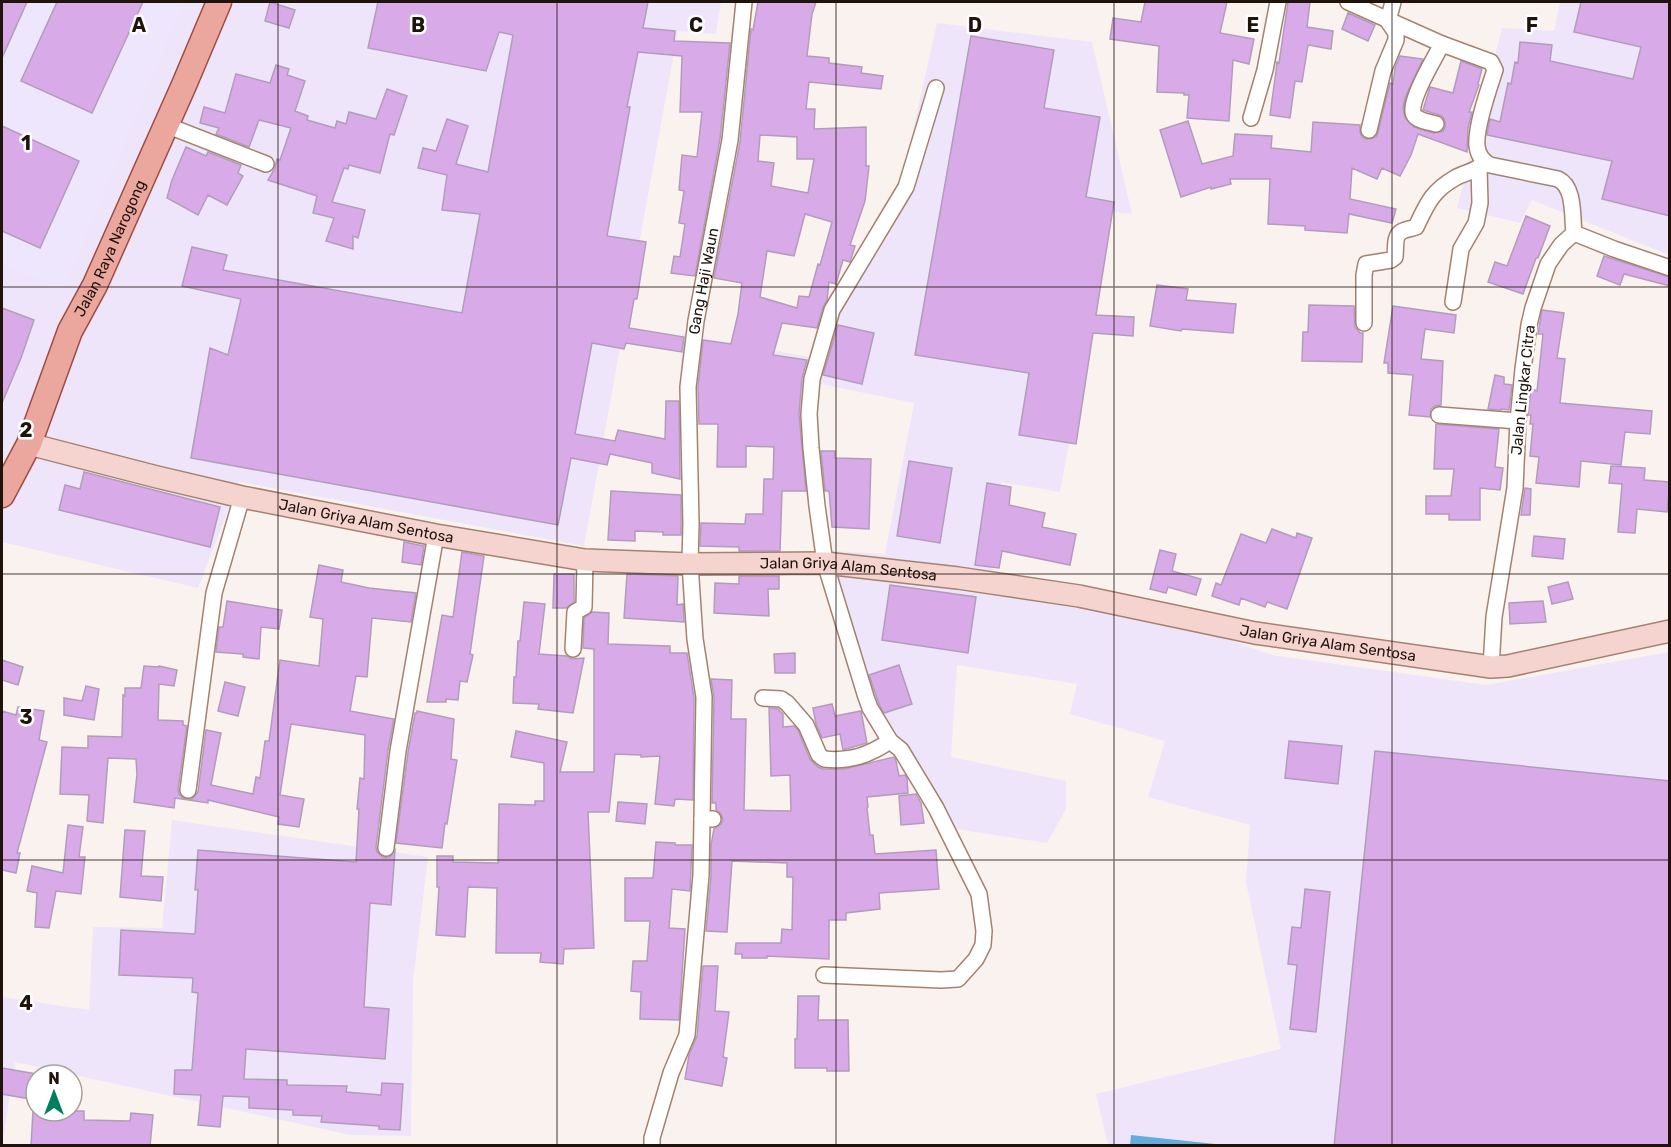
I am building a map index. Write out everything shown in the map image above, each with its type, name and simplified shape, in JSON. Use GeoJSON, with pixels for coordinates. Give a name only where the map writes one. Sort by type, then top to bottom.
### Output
{"type":"FeatureCollection","features":[{"type":"Feature","properties":{"kind":"main road","name":"Jalan Raya Narogong"},"geometry":{"type":"LineString","coordinates":[[2,495],[29,444],[70,331],[95,285],[219,2]]}},
{"type":"Feature","properties":{"kind":"street","name":"Gang Haji Waun"},"geometry":{"type":"LineString","coordinates":[[652,1146],[652,1138],[671,1072],[687,1035],[708,819],[704,697],[695,639],[690,564],[688,387],[696,321],[730,140],[744,2]]}},
{"type":"Feature","properties":{"kind":"street"},"geometry":{"type":"LineString","coordinates":[[1251,118],[1265,70],[1278,2]]}},
{"type":"Feature","properties":{"kind":"street"},"geometry":{"type":"LineString","coordinates":[[1348,2],[1388,21],[1491,62],[1494,66],[1478,134],[1477,146],[1481,165],[1480,203],[1476,224],[1461,249],[1453,302]]}},
{"type":"Feature","properties":{"kind":"street"},"geometry":{"type":"LineString","coordinates":[[1369,130],[1383,71],[1396,40],[1396,33],[1388,21],[1393,2]]}},
{"type":"Feature","properties":{"kind":"street"},"geometry":{"type":"LineString","coordinates":[[1436,124],[1418,119],[1413,114],[1412,107],[1427,72],[1443,44]]}},
{"type":"Feature","properties":{"kind":"street"},"geometry":{"type":"LineString","coordinates":[[824,975],[958,979],[976,959],[982,945],[983,927],[978,890],[936,808],[901,750],[890,741],[870,708],[858,674],[825,563],[817,506],[809,414],[812,379],[832,310],[906,187],[936,88]]}},
{"type":"Feature","properties":{"kind":"street"},"geometry":{"type":"LineString","coordinates":[[166,125],[266,164]]}},
{"type":"Feature","properties":{"kind":"street"},"geometry":{"type":"LineString","coordinates":[[1364,323],[1366,264],[1391,260],[1395,257],[1397,236],[1402,230],[1416,227],[1436,190],[1481,165],[1562,181],[1570,195],[1574,232],[1614,249],[1670,267]]}},
{"type":"Feature","properties":{"kind":"street","name":"Jalan Lingkar Citra"},"geometry":{"type":"LineString","coordinates":[[1491,667],[1494,617],[1515,488],[1523,369],[1533,309],[1548,264],[1561,245],[1574,232]]}},
{"type":"Feature","properties":{"kind":"street"},"geometry":{"type":"LineString","coordinates":[[1439,415],[1518,421]]}},
{"type":"Feature","properties":{"kind":"street","name":"Jalan Griya Alam Sentosa"},"geometry":{"type":"LineString","coordinates":[[29,444],[242,497],[436,535],[585,560],[690,564],[825,563],[958,578],[1079,596],[1255,633],[1491,667],[1508,666],[1670,631]]}},
{"type":"Feature","properties":{"kind":"street"},"geometry":{"type":"LineString","coordinates":[[188,790],[214,593],[242,497]]}},
{"type":"Feature","properties":{"kind":"street"},"geometry":{"type":"LineString","coordinates":[[386,848],[398,751],[436,535]]}},
{"type":"Feature","properties":{"kind":"street"},"geometry":{"type":"LineString","coordinates":[[573,649],[575,612],[584,607],[585,560]]}},
{"type":"Feature","properties":{"kind":"street"},"geometry":{"type":"LineString","coordinates":[[764,698],[781,699],[788,703],[806,725],[819,755],[824,759],[860,757],[872,753],[890,741]]}},
{"type":"Feature","properties":{"kind":"shaded area"},"geometry":{"type":"Polygon","coordinates":[[[2,2],[182,2],[64,288],[2,264],[2,2]]]}},
{"type":"Feature","properties":{"kind":"shaded area"},"geometry":{"type":"Polygon","coordinates":[[[182,2],[721,2],[716,34],[678,31],[584,546],[239,482],[198,588],[2,542],[2,264],[64,287],[182,2]]]}},
{"type":"Feature","properties":{"kind":"shaded area"},"geometry":{"type":"Polygon","coordinates":[[[1560,2],[1669,2],[1669,255],[1532,200],[1520,223],[1457,208],[1502,28],[1554,31],[1560,2]]]}},
{"type":"Feature","properties":{"kind":"shaded area"},"geometry":{"type":"Polygon","coordinates":[[[937,23],[1092,42],[1132,214],[1112,212],[1060,492],[1001,482],[991,588],[1211,633],[1272,655],[1486,685],[1669,652],[1669,1145],[1108,1145],[1096,1094],[1281,1049],[1246,882],[1250,825],[1148,797],[1165,741],[1070,714],[1077,684],[957,665],[951,757],[1066,781],[1066,809],[1047,843],[956,829],[941,821],[906,751],[864,710],[814,550],[885,554],[914,403],[806,381],[806,425],[734,425],[736,397],[680,387],[682,334],[809,357],[822,306],[899,193],[937,23]]]}},
{"type":"Feature","properties":{"kind":"shaded area"},"geometry":{"type":"Polygon","coordinates":[[[172,820],[428,857],[413,981],[411,1136],[350,1135],[84,1077],[84,1063],[24,1064],[15,1062],[2,1146],[2,997],[89,1010],[93,927],[162,928],[172,820]]]}},
{"type":"Feature","properties":{"kind":"water"},"geometry":{"type":"Polygon","coordinates":[[[1131,1135],[1215,1144],[1215,1145],[1130,1145],[1131,1135]]]}},
{"type":"Feature","properties":{"kind":"building"},"geometry":{"type":"Polygon","coordinates":[[[2,2],[27,2],[2,58],[2,2]]]}},
{"type":"Feature","properties":{"kind":"building"},"geometry":{"type":"Polygon","coordinates":[[[57,2],[143,2],[92,113],[21,81],[57,2]]]}},
{"type":"Feature","properties":{"kind":"building"},"geometry":{"type":"Polygon","coordinates":[[[270,2],[295,10],[289,28],[265,21],[270,2]]]}},
{"type":"Feature","properties":{"kind":"building"},"geometry":{"type":"Polygon","coordinates":[[[378,2],[648,2],[643,28],[675,31],[674,41],[730,43],[720,139],[695,276],[671,273],[674,256],[680,257],[685,224],[679,223],[684,191],[679,190],[682,155],[697,157],[702,112],[680,112],[682,56],[638,52],[607,236],[646,242],[637,299],[634,299],[629,328],[684,337],[682,352],[626,343],[624,349],[592,343],[575,434],[615,441],[618,430],[665,439],[666,401],[679,401],[680,479],[652,473],[652,463],[610,454],[607,465],[571,458],[558,525],[191,458],[210,348],[228,355],[241,299],[182,286],[192,247],[227,255],[223,270],[462,313],[480,214],[442,210],[447,175],[418,168],[423,148],[436,151],[447,119],[468,126],[456,164],[488,172],[513,35],[499,32],[486,71],[368,48],[378,2]]]}},
{"type":"Feature","properties":{"kind":"building"},"geometry":{"type":"Polygon","coordinates":[[[758,2],[816,2],[812,14],[807,56],[829,58],[829,63],[862,67],[861,73],[883,76],[881,89],[809,82],[806,109],[815,109],[814,129],[866,127],[866,166],[869,166],[865,201],[850,245],[855,246],[851,259],[850,262],[843,260],[836,284],[829,282],[827,300],[817,328],[782,323],[773,355],[807,360],[802,378],[799,414],[806,491],[782,491],[780,551],[739,551],[739,547],[700,546],[701,523],[745,524],[746,514],[763,514],[764,479],[773,479],[774,447],[746,446],[746,467],[717,467],[718,424],[699,424],[698,387],[703,340],[731,344],[738,314],[742,283],[714,278],[740,142],[751,29],[753,30],[758,2]],[[760,135],[758,161],[774,163],[771,186],[808,193],[814,159],[797,159],[797,137],[760,135]],[[805,214],[794,256],[767,251],[760,297],[797,308],[799,296],[809,297],[832,222],[805,214]]]}},
{"type":"Feature","properties":{"kind":"building"},"geometry":{"type":"Polygon","coordinates":[[[1145,2],[1227,2],[1220,33],[1254,39],[1249,64],[1233,60],[1229,121],[1187,118],[1189,95],[1157,92],[1159,46],[1110,39],[1113,18],[1141,22],[1145,2]]]}},
{"type":"Feature","properties":{"kind":"building"},"geometry":{"type":"Polygon","coordinates":[[[1288,2],[1310,2],[1307,27],[1333,31],[1331,49],[1308,45],[1302,82],[1295,81],[1290,118],[1270,115],[1288,2]]]}},
{"type":"Feature","properties":{"kind":"building"},"geometry":{"type":"Polygon","coordinates":[[[1581,2],[1670,2],[1670,216],[1602,199],[1612,161],[1487,135],[1490,119],[1500,122],[1508,83],[1511,84],[1515,62],[1518,63],[1520,42],[1552,45],[1550,61],[1633,79],[1641,47],[1574,32],[1581,2]]]}},
{"type":"Feature","properties":{"kind":"building"},"geometry":{"type":"Polygon","coordinates":[[[1348,13],[1375,25],[1368,41],[1342,29],[1348,13]]]}},
{"type":"Feature","properties":{"kind":"building"},"geometry":{"type":"Polygon","coordinates":[[[971,36],[1054,50],[1044,108],[1100,117],[1086,197],[1114,202],[1096,315],[1134,317],[1133,336],[1093,333],[1076,444],[1019,435],[1029,373],[915,355],[971,36]]]}},
{"type":"Feature","properties":{"kind":"building"},"geometry":{"type":"Polygon","coordinates":[[[1400,56],[1423,59],[1405,98],[1403,108],[1405,118],[1414,127],[1434,133],[1443,131],[1445,122],[1443,117],[1423,110],[1430,87],[1453,93],[1461,61],[1482,69],[1469,112],[1472,112],[1468,128],[1467,152],[1418,134],[1411,155],[1400,176],[1382,168],[1377,179],[1352,168],[1350,199],[1396,209],[1392,223],[1349,214],[1347,233],[1305,230],[1305,226],[1268,224],[1270,179],[1230,179],[1231,184],[1211,189],[1211,187],[1181,197],[1160,130],[1188,121],[1202,164],[1233,156],[1235,134],[1272,136],[1271,148],[1311,152],[1313,122],[1360,125],[1362,137],[1371,139],[1376,137],[1378,132],[1390,83],[1393,84],[1395,68],[1400,56]]]}},
{"type":"Feature","properties":{"kind":"building"},"geometry":{"type":"Polygon","coordinates":[[[276,65],[289,69],[287,75],[305,81],[295,111],[308,116],[307,120],[335,128],[337,121],[346,124],[349,112],[376,119],[387,89],[407,96],[394,135],[390,134],[380,173],[349,165],[348,169],[344,168],[332,202],[365,210],[358,238],[353,236],[353,249],[326,241],[334,218],[313,213],[317,196],[268,180],[277,159],[280,160],[291,128],[259,120],[249,147],[216,134],[219,128],[200,123],[204,107],[225,113],[236,74],[270,83],[276,65]]]}},
{"type":"Feature","properties":{"kind":"building"},"geometry":{"type":"Polygon","coordinates":[[[2,126],[79,161],[40,248],[2,231],[2,126]]]}},
{"type":"Feature","properties":{"kind":"building"},"geometry":{"type":"Polygon","coordinates":[[[186,147],[206,156],[208,152],[241,165],[238,173],[243,176],[227,205],[208,195],[198,215],[167,198],[186,147]]]}},
{"type":"Feature","properties":{"kind":"building"},"geometry":{"type":"Polygon","coordinates":[[[1526,216],[1550,226],[1523,294],[1488,282],[1495,262],[1507,266],[1526,216]]]}},
{"type":"Feature","properties":{"kind":"building"},"geometry":{"type":"Polygon","coordinates":[[[1604,256],[1670,277],[1670,286],[1624,274],[1620,285],[1597,276],[1604,256]]]}},
{"type":"Feature","properties":{"kind":"building"},"geometry":{"type":"Polygon","coordinates":[[[1157,285],[1188,289],[1186,300],[1236,304],[1233,333],[1182,329],[1181,331],[1150,326],[1157,285]]]}},
{"type":"Feature","properties":{"kind":"building"},"geometry":{"type":"Polygon","coordinates":[[[1309,305],[1354,306],[1355,327],[1363,333],[1362,362],[1302,361],[1303,332],[1308,332],[1309,305]]]}},
{"type":"Feature","properties":{"kind":"building"},"geometry":{"type":"Polygon","coordinates":[[[1393,306],[1456,315],[1454,333],[1425,329],[1421,359],[1443,361],[1441,405],[1431,409],[1430,417],[1409,415],[1413,375],[1388,373],[1388,363],[1384,363],[1393,306]]]}},
{"type":"Feature","properties":{"kind":"building"},"geometry":{"type":"Polygon","coordinates":[[[2,308],[34,320],[2,403],[2,308]]]}},
{"type":"Feature","properties":{"kind":"building"},"geometry":{"type":"Polygon","coordinates":[[[1542,310],[1564,313],[1557,358],[1565,359],[1560,403],[1652,411],[1650,434],[1625,432],[1621,465],[1581,461],[1579,487],[1536,483],[1539,457],[1530,456],[1533,424],[1530,424],[1531,415],[1528,415],[1531,389],[1537,391],[1543,334],[1538,334],[1542,310]]]}},
{"type":"Feature","properties":{"kind":"building"},"geometry":{"type":"Polygon","coordinates":[[[838,325],[874,333],[862,384],[823,375],[838,325]]]}},
{"type":"Feature","properties":{"kind":"building"},"geometry":{"type":"Polygon","coordinates":[[[1495,375],[1504,377],[1504,384],[1512,385],[1509,410],[1488,409],[1495,375]]]}},
{"type":"Feature","properties":{"kind":"building"},"geometry":{"type":"Polygon","coordinates":[[[1436,424],[1499,429],[1495,467],[1503,468],[1500,490],[1480,488],[1480,520],[1449,520],[1449,514],[1426,514],[1426,496],[1451,496],[1454,469],[1434,469],[1436,424]]]}},
{"type":"Feature","properties":{"kind":"building"},"geometry":{"type":"Polygon","coordinates":[[[821,451],[835,451],[835,458],[871,459],[869,529],[832,527],[829,491],[825,491],[821,451]]]}},
{"type":"Feature","properties":{"kind":"building"},"geometry":{"type":"Polygon","coordinates":[[[909,461],[952,468],[940,543],[897,536],[909,461]]]}},
{"type":"Feature","properties":{"kind":"building"},"geometry":{"type":"Polygon","coordinates":[[[1611,466],[1645,468],[1644,480],[1670,482],[1667,512],[1637,509],[1635,533],[1618,532],[1622,484],[1609,483],[1611,466]]]}},
{"type":"Feature","properties":{"kind":"building"},"geometry":{"type":"Polygon","coordinates":[[[84,472],[220,507],[210,547],[59,510],[65,485],[80,489],[84,472]]]}},
{"type":"Feature","properties":{"kind":"building"},"geometry":{"type":"Polygon","coordinates":[[[987,483],[1011,487],[1009,505],[1045,513],[1042,527],[1076,534],[1070,565],[1002,551],[999,568],[975,565],[987,483]]]}},
{"type":"Feature","properties":{"kind":"building"},"geometry":{"type":"Polygon","coordinates":[[[1525,488],[1531,489],[1530,515],[1521,515],[1525,488]]]}},
{"type":"Feature","properties":{"kind":"building"},"geometry":{"type":"Polygon","coordinates":[[[611,491],[681,495],[681,535],[635,531],[635,541],[608,540],[611,491]]]}},
{"type":"Feature","properties":{"kind":"building"},"geometry":{"type":"Polygon","coordinates":[[[1272,529],[1296,538],[1297,533],[1312,538],[1287,609],[1267,602],[1265,607],[1241,598],[1239,605],[1212,596],[1216,583],[1221,585],[1241,534],[1266,543],[1272,529]]]}},
{"type":"Feature","properties":{"kind":"building"},"geometry":{"type":"Polygon","coordinates":[[[1534,536],[1565,539],[1563,559],[1532,556],[1534,536]]]}},
{"type":"Feature","properties":{"kind":"building"},"geometry":{"type":"Polygon","coordinates":[[[404,542],[424,546],[421,565],[402,562],[404,542]]]}},
{"type":"Feature","properties":{"kind":"building"},"geometry":{"type":"Polygon","coordinates":[[[1160,550],[1176,554],[1172,571],[1201,579],[1196,595],[1168,587],[1166,593],[1150,589],[1160,550]]]}},
{"type":"Feature","properties":{"kind":"building"},"geometry":{"type":"Polygon","coordinates":[[[462,552],[484,556],[470,654],[473,655],[467,682],[460,681],[458,700],[427,702],[442,615],[453,617],[462,552]]]}},
{"type":"Feature","properties":{"kind":"building"},"geometry":{"type":"Polygon","coordinates":[[[319,565],[343,570],[341,582],[369,588],[416,593],[411,622],[372,618],[367,677],[356,676],[350,711],[394,719],[376,847],[377,852],[384,858],[390,857],[395,850],[391,905],[370,903],[364,1007],[389,1009],[385,1059],[246,1049],[244,1079],[287,1080],[287,1085],[347,1086],[346,1092],[381,1095],[382,1083],[403,1084],[400,1130],[379,1129],[379,1126],[321,1122],[322,1116],[293,1115],[293,1110],[249,1108],[249,1097],[223,1096],[220,1127],[198,1125],[201,1095],[174,1094],[175,1070],[192,1070],[198,993],[192,992],[193,978],[119,975],[121,930],[195,934],[198,850],[356,862],[359,809],[357,809],[360,778],[364,779],[365,735],[291,724],[280,795],[304,799],[299,827],[278,824],[279,817],[208,800],[208,803],[188,800],[198,792],[206,730],[221,733],[211,785],[253,794],[256,777],[260,778],[265,741],[269,741],[280,660],[319,666],[323,619],[310,617],[319,565]]]}},
{"type":"Feature","properties":{"kind":"building"},"geometry":{"type":"Polygon","coordinates":[[[554,574],[574,574],[574,602],[566,608],[553,608],[554,574]]]}},
{"type":"Feature","properties":{"kind":"building"},"geometry":{"type":"Polygon","coordinates":[[[627,574],[678,576],[677,605],[683,604],[684,622],[624,618],[627,574]]]}},
{"type":"Feature","properties":{"kind":"building"},"geometry":{"type":"Polygon","coordinates":[[[739,576],[779,576],[779,589],[768,589],[769,616],[714,613],[715,583],[739,584],[739,576]]]}},
{"type":"Feature","properties":{"kind":"building"},"geometry":{"type":"Polygon","coordinates":[[[1568,582],[1573,599],[1552,604],[1548,587],[1568,582]]]}},
{"type":"Feature","properties":{"kind":"building"},"geometry":{"type":"Polygon","coordinates":[[[890,585],[976,597],[968,653],[882,640],[890,585]]]}},
{"type":"Feature","properties":{"kind":"building"},"geometry":{"type":"Polygon","coordinates":[[[227,601],[282,610],[279,629],[261,627],[259,659],[243,657],[243,654],[216,652],[219,627],[223,627],[227,601]]]}},
{"type":"Feature","properties":{"kind":"building"},"geometry":{"type":"Polygon","coordinates":[[[1543,601],[1546,622],[1510,624],[1509,603],[1543,601]]]}},
{"type":"Feature","properties":{"kind":"building"},"geometry":{"type":"Polygon","coordinates":[[[524,602],[545,604],[539,654],[567,656],[572,659],[584,658],[573,713],[538,709],[539,704],[513,703],[514,677],[516,677],[518,641],[520,641],[524,602]]]}},
{"type":"Feature","properties":{"kind":"building"},"geometry":{"type":"Polygon","coordinates":[[[592,612],[609,613],[608,644],[670,646],[670,653],[687,653],[694,698],[693,800],[675,799],[674,806],[655,804],[660,756],[641,757],[641,755],[615,754],[609,812],[588,812],[594,948],[564,949],[563,964],[540,962],[541,953],[496,953],[497,888],[468,887],[465,937],[436,935],[439,887],[437,887],[437,856],[453,856],[453,862],[498,863],[499,804],[535,805],[535,801],[544,801],[544,763],[511,757],[516,731],[567,742],[560,772],[594,772],[594,649],[583,648],[584,618],[592,612]]]}},
{"type":"Feature","properties":{"kind":"building"},"geometry":{"type":"Polygon","coordinates":[[[795,653],[795,673],[775,673],[774,654],[795,653]]]}},
{"type":"Feature","properties":{"kind":"building"},"geometry":{"type":"Polygon","coordinates":[[[2,660],[23,667],[18,685],[2,680],[2,660]]]}},
{"type":"Feature","properties":{"kind":"building"},"geometry":{"type":"Polygon","coordinates":[[[899,665],[912,704],[884,713],[869,675],[899,665]]]}},
{"type":"Feature","properties":{"kind":"building"},"geometry":{"type":"Polygon","coordinates":[[[144,666],[159,666],[177,670],[174,686],[159,684],[158,720],[183,721],[183,725],[187,726],[178,789],[179,794],[186,800],[175,798],[174,808],[134,802],[136,759],[108,758],[103,823],[87,821],[89,795],[60,794],[62,747],[88,748],[88,736],[122,737],[125,688],[141,688],[144,666]]]}},
{"type":"Feature","properties":{"kind":"building"},"geometry":{"type":"Polygon","coordinates":[[[711,679],[732,680],[731,719],[746,719],[744,810],[791,811],[790,775],[771,776],[769,708],[778,709],[783,714],[783,727],[794,726],[798,730],[810,759],[818,767],[844,769],[894,757],[899,776],[905,775],[907,778],[908,793],[867,797],[870,835],[873,835],[875,854],[936,850],[939,889],[879,893],[880,909],[846,913],[846,920],[829,920],[829,959],[767,956],[767,958],[742,958],[742,954],[735,954],[736,943],[781,943],[782,929],[792,930],[793,877],[787,877],[787,863],[732,861],[727,932],[706,931],[711,845],[714,829],[723,820],[721,814],[716,810],[716,803],[712,803],[714,697],[711,679]]]}},
{"type":"Feature","properties":{"kind":"building"},"geometry":{"type":"Polygon","coordinates":[[[225,682],[245,687],[238,716],[218,711],[225,682]]]}},
{"type":"Feature","properties":{"kind":"building"},"geometry":{"type":"Polygon","coordinates":[[[86,686],[99,689],[94,720],[64,715],[64,698],[82,701],[86,686]]]}},
{"type":"Feature","properties":{"kind":"building"},"geometry":{"type":"Polygon","coordinates":[[[832,704],[835,716],[861,711],[867,743],[843,750],[840,734],[822,738],[813,708],[832,704]]]}},
{"type":"Feature","properties":{"kind":"building"},"geometry":{"type":"Polygon","coordinates":[[[18,707],[44,711],[39,740],[47,742],[17,853],[20,853],[16,873],[2,870],[2,711],[16,715],[18,707]]]}},
{"type":"Feature","properties":{"kind":"building"},"geometry":{"type":"Polygon","coordinates":[[[417,711],[454,719],[451,759],[457,760],[442,848],[396,843],[408,752],[417,711]]]}},
{"type":"Feature","properties":{"kind":"building"},"geometry":{"type":"Polygon","coordinates":[[[1289,741],[1342,746],[1338,784],[1285,778],[1289,741]]]}},
{"type":"Feature","properties":{"kind":"building"},"geometry":{"type":"Polygon","coordinates":[[[1375,751],[1670,781],[1670,1146],[1334,1146],[1375,751]]]}},
{"type":"Feature","properties":{"kind":"building"},"geometry":{"type":"Polygon","coordinates":[[[916,794],[921,803],[924,823],[901,825],[899,796],[916,794]]]}},
{"type":"Feature","properties":{"kind":"building"},"geometry":{"type":"Polygon","coordinates":[[[618,802],[647,804],[645,824],[616,821],[618,802]]]}},
{"type":"Feature","properties":{"kind":"building"},"geometry":{"type":"Polygon","coordinates":[[[68,825],[83,827],[79,857],[85,857],[81,894],[56,891],[49,928],[35,927],[37,893],[27,891],[32,866],[63,873],[68,825]]]}},
{"type":"Feature","properties":{"kind":"building"},"geometry":{"type":"Polygon","coordinates":[[[125,830],[145,831],[141,876],[163,877],[161,901],[120,897],[125,830]]]}},
{"type":"Feature","properties":{"kind":"building"},"geometry":{"type":"Polygon","coordinates":[[[656,842],[692,845],[690,891],[672,889],[669,928],[685,929],[679,1020],[640,1019],[641,992],[631,991],[633,961],[647,961],[650,921],[625,921],[625,878],[653,878],[656,842]]]}},
{"type":"Feature","properties":{"kind":"building"},"geometry":{"type":"Polygon","coordinates":[[[1305,889],[1330,892],[1316,1032],[1290,1029],[1297,965],[1288,964],[1292,927],[1301,928],[1305,889]]]}},
{"type":"Feature","properties":{"kind":"building"},"geometry":{"type":"Polygon","coordinates":[[[703,966],[718,966],[715,1011],[729,1012],[723,1057],[727,1058],[722,1086],[685,1079],[689,1055],[697,1036],[703,966]]]}},
{"type":"Feature","properties":{"kind":"building"},"geometry":{"type":"Polygon","coordinates":[[[798,996],[819,996],[818,1020],[848,1020],[849,1071],[795,1068],[798,996]]]}},
{"type":"Feature","properties":{"kind":"building"},"geometry":{"type":"Polygon","coordinates":[[[2,1068],[24,1072],[24,1098],[2,1094],[2,1068]]]}},
{"type":"Feature","properties":{"kind":"building"},"geometry":{"type":"Polygon","coordinates":[[[131,1113],[153,1115],[150,1146],[31,1146],[32,1123],[84,1123],[84,1120],[130,1121],[131,1113]]]}}]}
